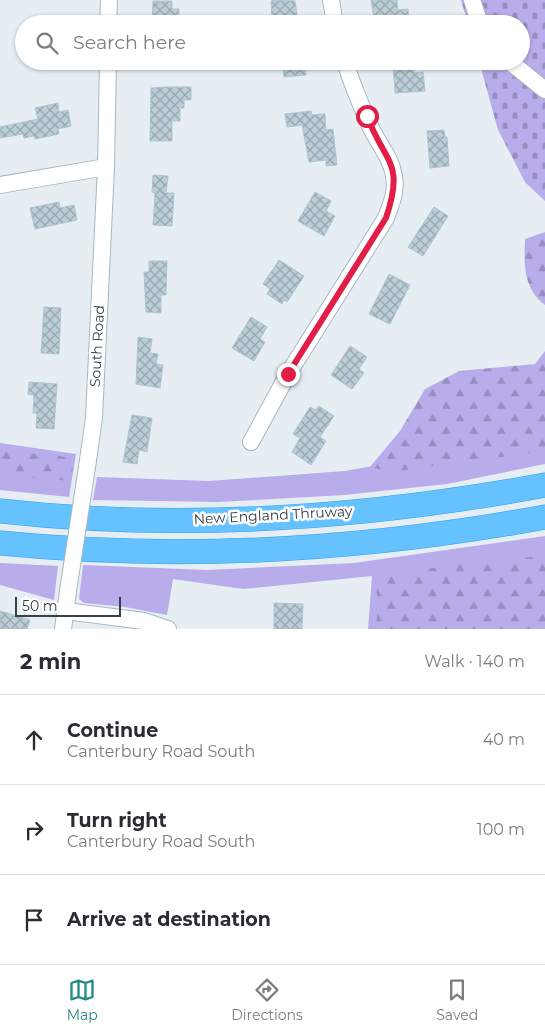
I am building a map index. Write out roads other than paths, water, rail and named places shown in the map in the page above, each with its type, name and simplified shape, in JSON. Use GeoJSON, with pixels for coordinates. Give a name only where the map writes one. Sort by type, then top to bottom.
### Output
{"type":"FeatureCollection","features":[{"type":"Feature","properties":{"kind":"highway","name":"New England Thruway"},"geometry":{"type":"LineString","coordinates":[[0,511],[109,518],[264,518],[418,505],[545,485]]}},
{"type":"Feature","properties":{"kind":"highway"},"geometry":{"type":"LineString","coordinates":[[0,543],[140,550],[301,547],[461,532],[545,517]]}},
{"type":"Feature","properties":{"kind":"street"},"geometry":{"type":"LineString","coordinates":[[108,15],[109,0]]}},
{"type":"Feature","properties":{"kind":"street"},"geometry":{"type":"LineString","coordinates":[[331,0],[334,15]]}},
{"type":"Feature","properties":{"kind":"street"},"geometry":{"type":"LineString","coordinates":[[472,0],[477,15]]}},
{"type":"Feature","properties":{"kind":"street","name":"South Road"},"geometry":{"type":"LineString","coordinates":[[63,629],[94,418],[106,167],[108,70]]}},
{"type":"Feature","properties":{"kind":"street"},"geometry":{"type":"LineString","coordinates":[[251,442],[288,374],[386,218],[394,194],[395,177],[391,162],[372,130],[347,70]]}},
{"type":"Feature","properties":{"kind":"street"},"geometry":{"type":"LineString","coordinates":[[519,70],[545,90]]}},
{"type":"Feature","properties":{"kind":"street"},"geometry":{"type":"LineString","coordinates":[[0,185],[106,167]]}},
{"type":"Feature","properties":{"kind":"street"},"geometry":{"type":"LineString","coordinates":[[66,611],[144,621],[168,629]]}}]}
